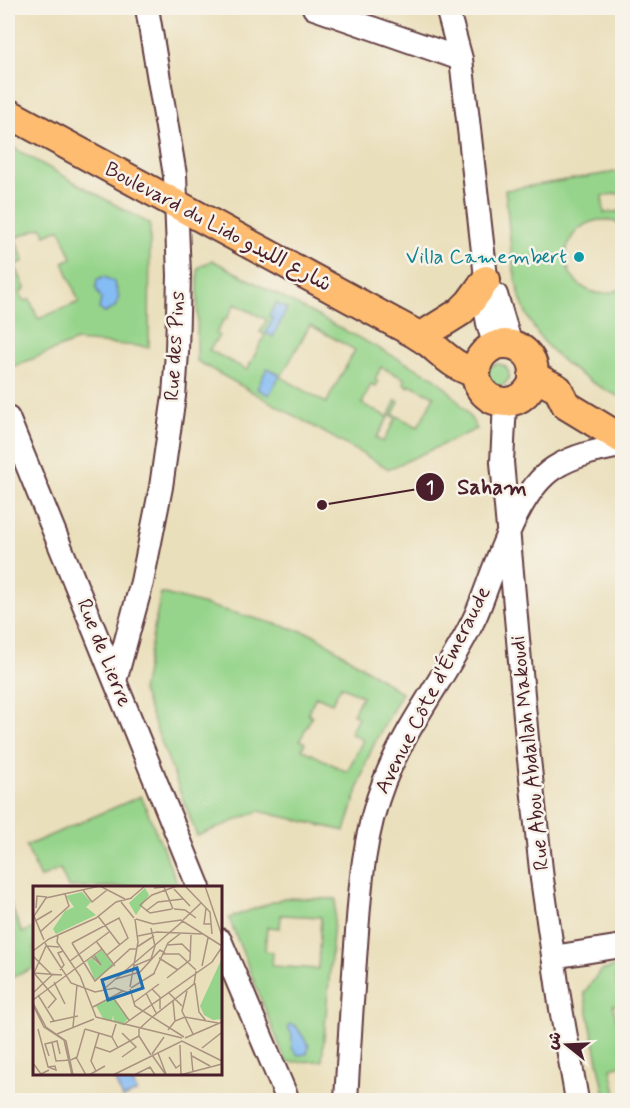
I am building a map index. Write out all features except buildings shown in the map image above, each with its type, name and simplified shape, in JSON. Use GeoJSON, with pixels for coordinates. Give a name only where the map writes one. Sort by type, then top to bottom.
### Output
{"type":"FeatureCollection","features":[{"type":"Feature","properties":{"kind":"main road","name":"Boulevard du Lido شارع الليدو"},"geometry":{"type":"LineString","coordinates":[[8,112],[424,339],[492,355]]}},
{"type":"Feature","properties":{"kind":"main road"},"geometry":{"type":"LineString","coordinates":[[424,339],[460,312],[486,283]]}},
{"type":"Feature","properties":{"kind":"main road"},"geometry":{"type":"LineString","coordinates":[[521,391],[530,360],[519,348],[492,355],[477,382],[488,397],[521,391],[558,389],[566,405],[622,439]]}},
{"type":"Feature","properties":{"kind":"street","name":"Rue des Pins"},"geometry":{"type":"LineString","coordinates":[[116,681],[142,582],[174,396],[179,275],[175,175],[147,8]]}},
{"type":"Feature","properties":{"kind":"street"},"geometry":{"type":"LineString","coordinates":[[314,8],[461,59]]}},
{"type":"Feature","properties":{"kind":"street"},"geometry":{"type":"LineString","coordinates":[[447,8],[461,59],[486,283],[496,293],[502,318],[492,355]]}},
{"type":"Feature","properties":{"kind":"street","name":"Rue Abou Abdallah Makoudi"},"geometry":{"type":"LineString","coordinates":[[521,391],[502,462],[542,879],[578,1101]]}},
{"type":"Feature","properties":{"kind":"street","name":"Rue de Lierre"},"geometry":{"type":"LineString","coordinates":[[8,418],[197,886]]}},
{"type":"Feature","properties":{"kind":"street","name":"Avenue Côte d'Émeraude"},"geometry":{"type":"LineString","coordinates":[[346,1101],[362,862],[372,816],[394,758],[468,630],[498,554],[524,502],[538,482],[554,468],[580,456],[622,446]]}},
{"type":"Feature","properties":{"kind":"street"},"geometry":{"type":"LineString","coordinates":[[222,945],[288,1101]]}},
{"type":"Feature","properties":{"kind":"street"},"geometry":{"type":"LineString","coordinates":[[553,957],[622,946]]}},
{"type":"Feature","properties":{"kind":"green space"},"geometry":{"type":"Polygon","coordinates":[[[8,145],[150,224],[149,347],[76,341],[8,369],[8,145]],[[42,227],[15,238],[24,261],[15,265],[25,288],[20,293],[22,299],[26,301],[30,299],[38,319],[79,302],[63,262],[72,258],[60,229],[45,235],[42,227]],[[101,277],[96,288],[101,299],[100,309],[105,313],[115,307],[118,297],[111,280],[101,277]]]}},
{"type":"Feature","properties":{"kind":"green space"},"geometry":{"type":"Polygon","coordinates":[[[622,171],[622,211],[622,225],[605,220],[591,222],[579,229],[571,239],[566,252],[567,266],[573,278],[586,289],[595,293],[604,293],[622,288],[622,398],[577,373],[552,351],[531,324],[516,280],[505,190],[622,171]],[[620,193],[602,196],[604,213],[622,211],[620,193]]]}},
{"type":"Feature","properties":{"kind":"green space"},"geometry":{"type":"Polygon","coordinates":[[[212,260],[435,378],[459,402],[477,429],[389,469],[197,361],[198,268],[212,260]],[[235,304],[226,320],[224,319],[216,334],[219,336],[209,350],[247,370],[265,335],[260,332],[267,320],[235,304]],[[310,325],[281,377],[326,403],[355,350],[310,325]],[[381,367],[375,380],[378,382],[376,386],[371,384],[362,404],[388,417],[396,400],[399,402],[393,414],[418,427],[434,396],[411,385],[409,387],[404,384],[405,379],[381,367]],[[390,415],[376,438],[383,442],[396,418],[390,415]]]}},
{"type":"Feature","properties":{"kind":"green space"},"geometry":{"type":"Polygon","coordinates":[[[498,364],[506,367],[509,375],[506,383],[498,386],[490,383],[487,375],[490,367],[498,364]]]}},
{"type":"Feature","properties":{"kind":"green space"},"geometry":{"type":"Polygon","coordinates":[[[161,593],[313,634],[402,693],[367,760],[345,831],[259,811],[197,836],[142,691],[161,593]],[[341,686],[332,703],[316,696],[308,713],[312,716],[300,740],[305,743],[302,749],[347,772],[363,740],[350,733],[358,717],[353,714],[362,696],[341,686]]]}},
{"type":"Feature","properties":{"kind":"green space"},"geometry":{"type":"Polygon","coordinates":[[[141,796],[179,886],[68,886],[60,869],[40,878],[26,846],[141,796]]]}},
{"type":"Feature","properties":{"kind":"green space"},"geometry":{"type":"Polygon","coordinates":[[[8,898],[22,933],[33,928],[33,968],[8,979],[8,898]]]}},
{"type":"Feature","properties":{"kind":"green space"},"geometry":{"type":"Polygon","coordinates":[[[284,898],[336,899],[322,1061],[286,1062],[229,918],[284,898]],[[281,915],[280,928],[267,927],[265,951],[273,952],[272,966],[318,969],[321,917],[281,915]]]}},
{"type":"Feature","properties":{"kind":"green space"},"geometry":{"type":"Polygon","coordinates":[[[622,965],[622,974],[615,976],[620,1004],[613,1005],[617,1024],[621,1023],[622,1065],[611,1068],[617,1100],[606,1100],[584,993],[600,971],[622,965]]]}},
{"type":"Feature","properties":{"kind":"water"},"geometry":{"type":"Polygon","coordinates":[[[105,277],[114,282],[119,297],[115,307],[105,313],[99,309],[101,299],[96,288],[97,279],[105,277]]]}},
{"type":"Feature","properties":{"kind":"water"},"geometry":{"type":"Polygon","coordinates":[[[276,303],[287,309],[273,337],[266,333],[273,319],[269,316],[276,303]]]}},
{"type":"Feature","properties":{"kind":"water"},"geometry":{"type":"Polygon","coordinates":[[[267,368],[280,375],[269,395],[257,389],[267,368]]]}},
{"type":"Feature","properties":{"kind":"water"},"geometry":{"type":"Polygon","coordinates":[[[290,1024],[296,1026],[309,1046],[307,1054],[298,1055],[292,1048],[292,1035],[288,1027],[290,1024]]]}},
{"type":"Feature","properties":{"kind":"water"},"geometry":{"type":"Polygon","coordinates":[[[112,1075],[129,1075],[137,1092],[123,1098],[112,1075]]]}},
{"type":"Feature","properties":{"kind":"place","name":"Villa Camembert"},"geometry":{"type":"Point","coordinates":[579,257]}},
{"type":"Feature","properties":{"kind":"place","name":"Saham"},"geometry":{"type":"Point","coordinates":[322,505]}}]}
